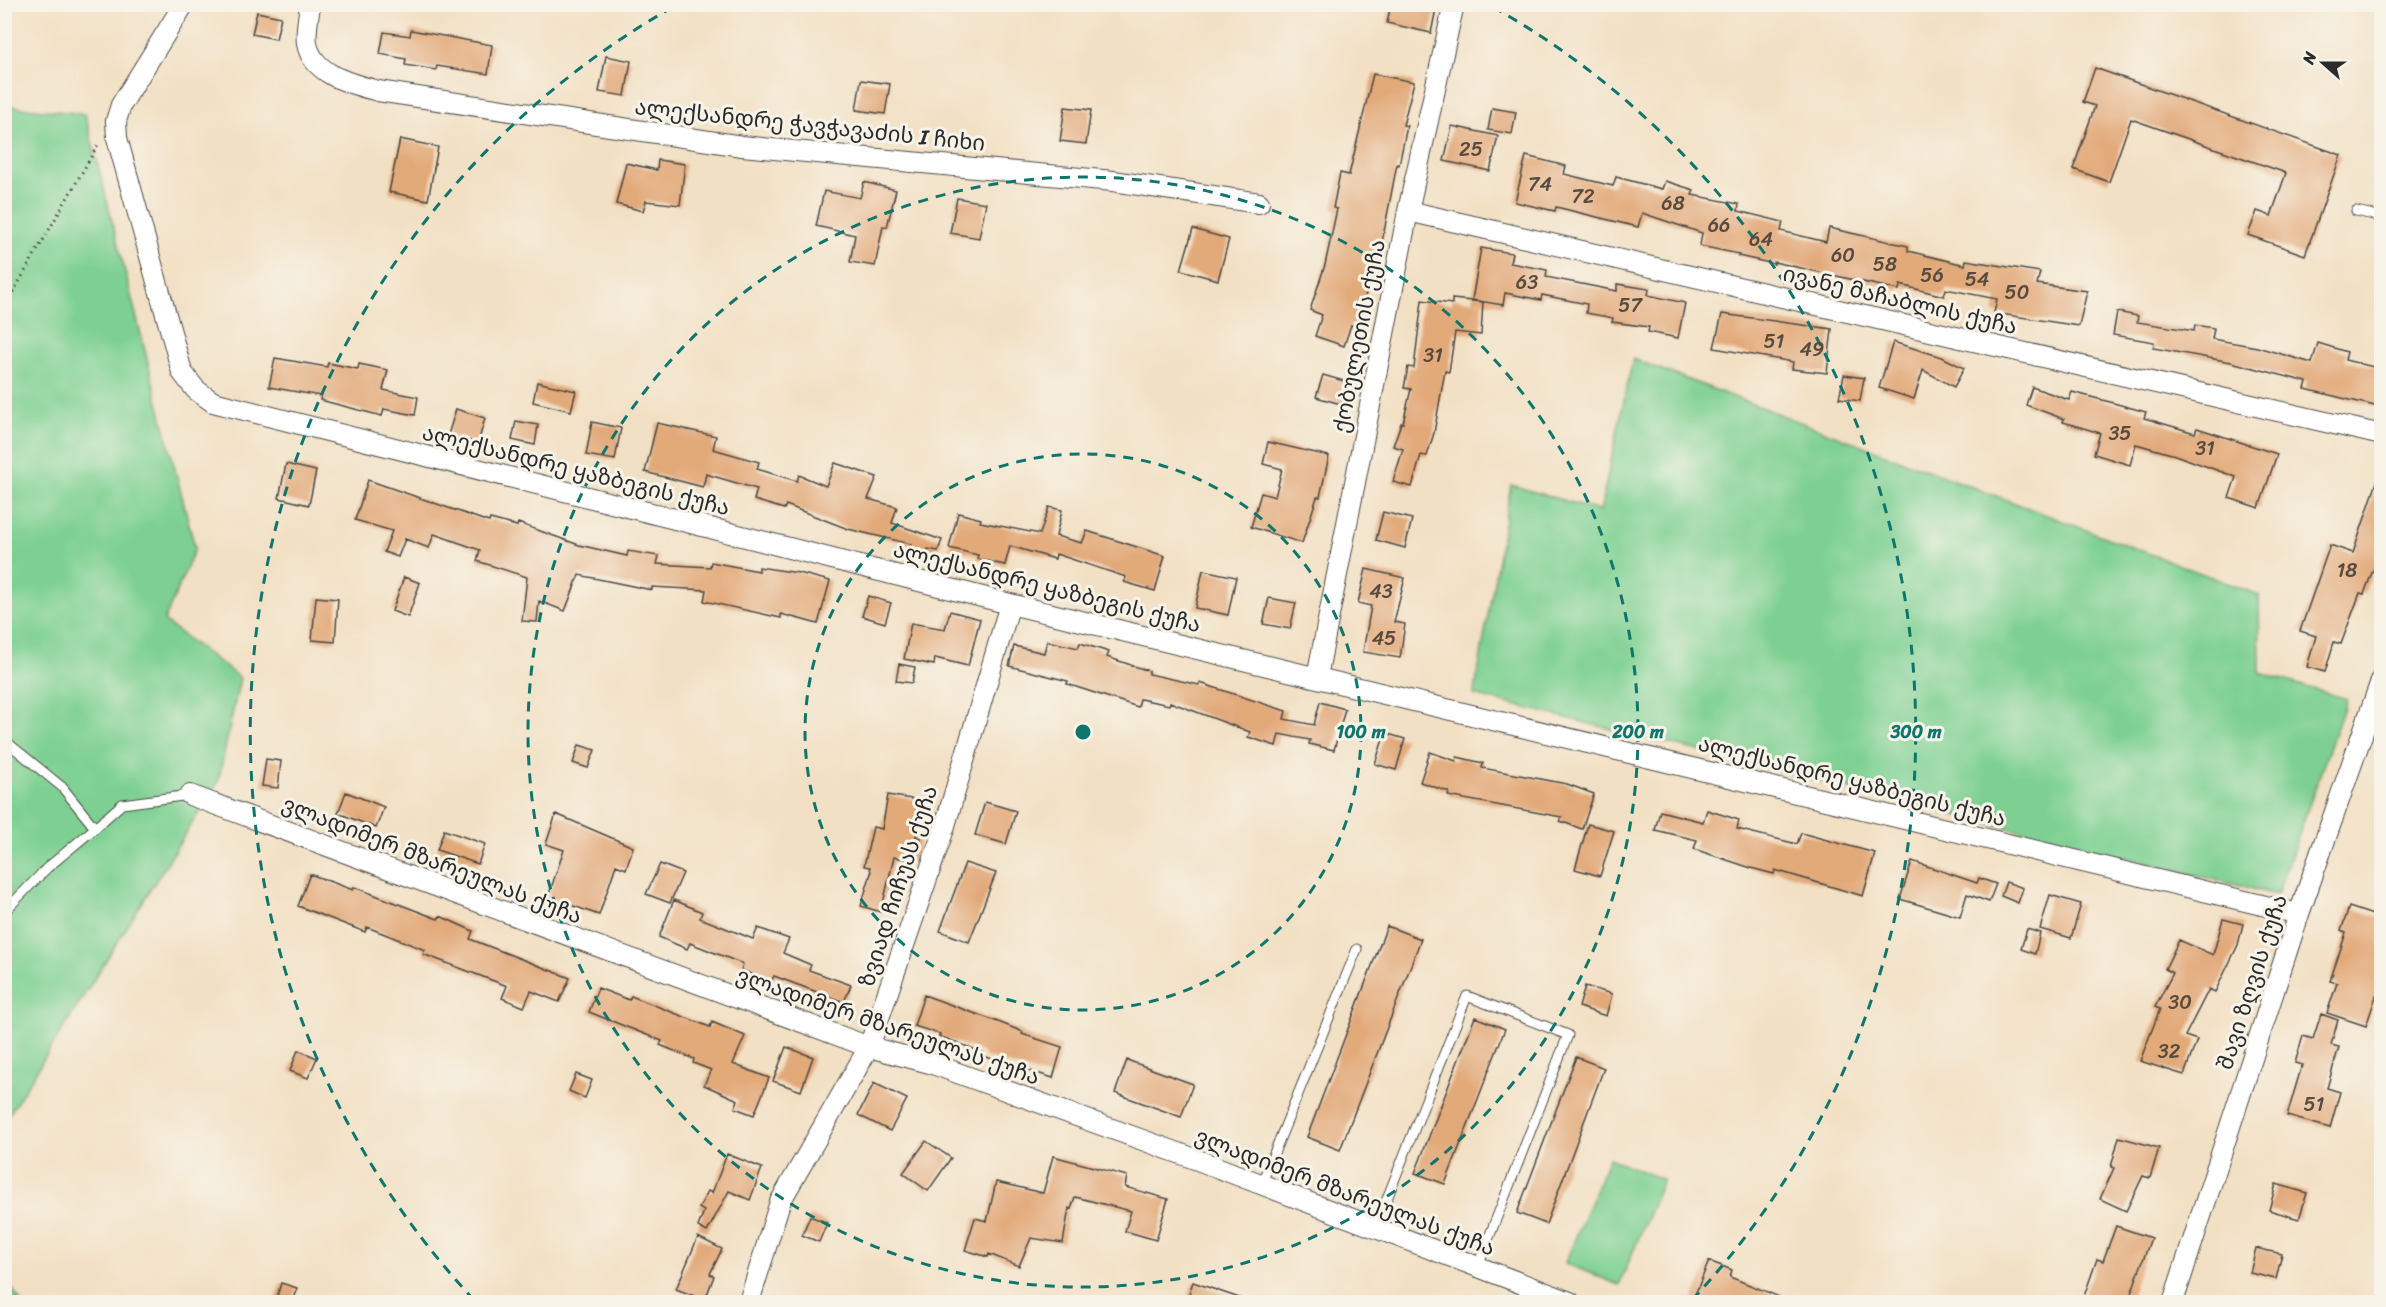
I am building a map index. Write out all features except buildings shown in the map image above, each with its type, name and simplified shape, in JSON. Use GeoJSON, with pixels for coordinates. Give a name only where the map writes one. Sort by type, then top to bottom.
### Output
{"type":"FeatureCollection","features":[{"type":"Feature","properties":{"kind":"street","name":"ალექსანდრე ყაზბეგის ქუჩა"},"geometry":{"type":"LineString","coordinates":[[184,4],[121,105],[116,122],[117,138],[182,372],[196,390],[213,402],[1010,604],[2299,914]]}},
{"type":"Feature","properties":{"kind":"street","name":"ალექსანდრე ჭავჭავაძის I ჩიხი"},"geometry":{"type":"LineString","coordinates":[[310,4],[307,43],[316,62],[332,76],[378,91],[742,146],[1113,181],[1258,203]]}},
{"type":"Feature","properties":{"kind":"street","name":"ქობულეთის ქუჩა"},"geometry":{"type":"LineString","coordinates":[[1317,677],[1408,211],[1454,4]]}},
{"type":"Feature","properties":{"kind":"street","name":"ივანე მაჩაბლის ქუჩა"},"geometry":{"type":"LineString","coordinates":[[1408,211],[2382,435]]}},
{"type":"Feature","properties":{"kind":"street","name":"ზვიად ჩიჩუას ქუჩა"},"geometry":{"type":"LineString","coordinates":[[749,1302],[780,1202],[869,1047],[944,829],[1010,604]]}},
{"type":"Feature","properties":{"kind":"street","name":"შავი ზღვის ქუჩა"},"geometry":{"type":"LineString","coordinates":[[2173,1302],[2299,914],[2382,678]]}},
{"type":"Feature","properties":{"kind":"street","name":"ვლადიმერ მზარეულას ქუჩა"},"geometry":{"type":"LineString","coordinates":[[190,795],[869,1047],[930,1063],[1570,1302]]}},
{"type":"Feature","properties":{"kind":"lane"},"geometry":{"type":"LineString","coordinates":[[2356,211],[2382,217]]}},
{"type":"Feature","properties":{"kind":"lane"},"geometry":{"type":"LineString","coordinates":[[8,743],[62,787],[95,828]]}},
{"type":"Feature","properties":{"kind":"lane"},"geometry":{"type":"LineString","coordinates":[[4,912],[47,868],[122,804],[190,795]]}},
{"type":"Feature","properties":{"kind":"lane"},"geometry":{"type":"LineString","coordinates":[[1261,1185],[1357,949]]}},
{"type":"Feature","properties":{"kind":"lane"},"geometry":{"type":"LineString","coordinates":[[1375,1229],[1467,996],[1568,1035],[1477,1268]]}},
{"type":"Feature","properties":{"kind":"path"},"geometry":{"type":"LineString","coordinates":[[4,308],[104,135]]}},
{"type":"Feature","properties":{"kind":"green space"},"geometry":{"type":"Polygon","coordinates":[[[5,106],[85,114],[195,548],[164,621],[240,678],[218,782],[5,1121],[5,106]]]}},
{"type":"Feature","properties":{"kind":"green space"},"geometry":{"type":"Polygon","coordinates":[[[1633,359],[2259,595],[2260,673],[2347,699],[2277,895],[1474,695],[1511,485],[1600,511],[1633,359]]]}},
{"type":"Feature","properties":{"kind":"green space"},"geometry":{"type":"Polygon","coordinates":[[[1609,1158],[1663,1180],[1619,1285],[1565,1263],[1609,1158]]]}},
{"type":"Feature","properties":{"kind":"green space"},"geometry":{"type":"Polygon","coordinates":[[[5,1278],[21,1302],[5,1302],[5,1278]]]}}]}
